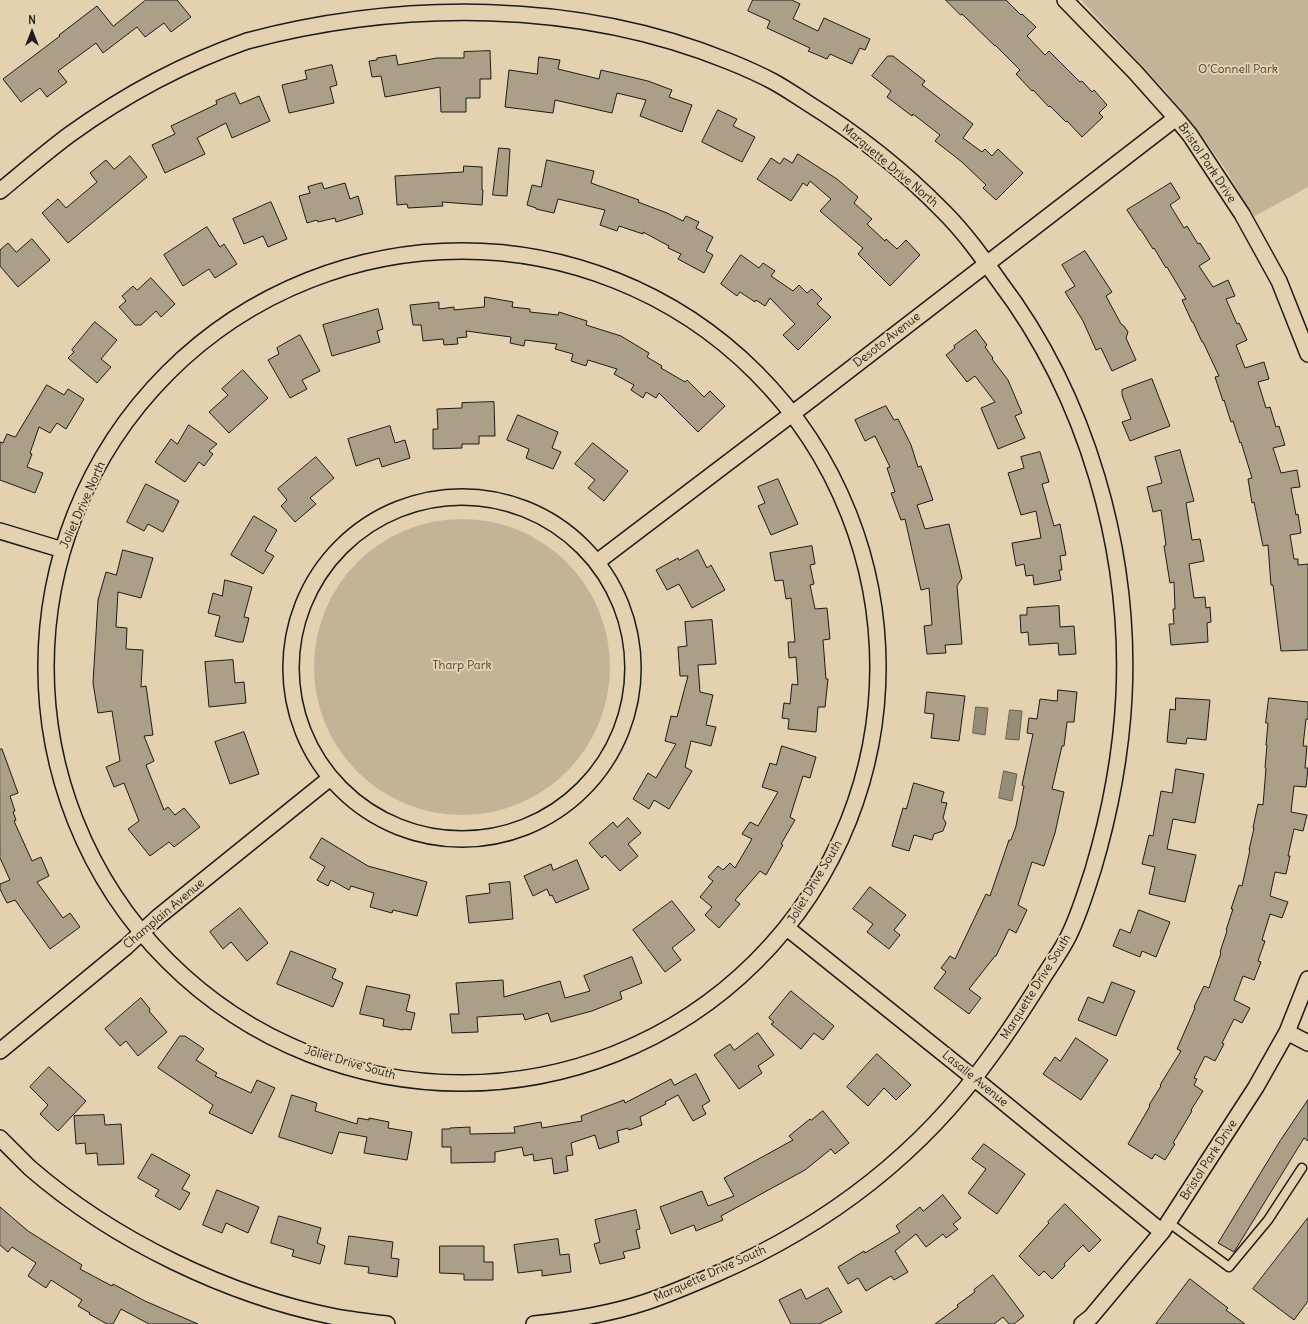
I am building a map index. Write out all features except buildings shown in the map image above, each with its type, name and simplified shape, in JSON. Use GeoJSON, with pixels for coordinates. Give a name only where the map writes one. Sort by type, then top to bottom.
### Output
{"type":"FeatureCollection","features":[{"type":"Feature","properties":{"kind":"street","name":"Bristol Park Drive"},"geometry":{"type":"LineString","coordinates":[[1065,0],[1135,72],[1190,135],[1242,214],[1279,282],[1308,354]]}},
{"type":"Feature","properties":{"kind":"street","name":"Marquette Drive North"},"geometry":{"type":"LineString","coordinates":[[0,191],[61,141],[110,107],[151,83],[217,52],[250,40],[312,23],[382,10],[430,6],[502,6],[548,10],[595,18],[668,37],[714,54],[774,82],[839,123],[900,171],[944,212],[987,263]]}},
{"type":"Feature","properties":{"kind":"street","name":"Desoto Avenue"},"geometry":{"type":"LineString","coordinates":[[597,562],[1176,118]]}},
{"type":"Feature","properties":{"kind":"street","name":"Joliet Drive North"},"geometry":{"type":"LineString","coordinates":[[142,933],[108,887],[81,837],[60,785],[51,740],[45,692],[44,647],[48,605],[55,570],[86,493],[117,434],[167,374],[211,336],[260,303],[320,276],[351,266],[410,254],[442,251],[468,250],[544,258],[578,267],[618,281],[679,312],[709,332],[747,363],[764,380],[791,414]]}},
{"type":"Feature","properties":{"kind":"street","name":"Marquette Drive South"},"geometry":{"type":"LineString","coordinates":[[534,1324],[595,1315],[643,1303],[688,1286],[749,1260],[811,1226],[860,1191],[908,1151],[946,1113],[975,1078],[1011,1029],[1067,939],[1085,893],[1103,833],[1114,785],[1122,732],[1125,674],[1124,640],[1118,570],[1109,523],[1089,453],[1073,410],[1032,329],[1012,297],[987,263]]}},
{"type":"Feature","properties":{"kind":"street","name":"Joliet Drive South"},"geometry":{"type":"LineString","coordinates":[[142,933],[178,970],[205,993],[291,1045],[332,1061],[367,1071],[431,1082],[496,1082],[553,1072],[607,1057],[643,1042],[693,1014],[722,994],[744,974],[787,928],[819,881],[835,852],[852,817],[868,764],[876,706],[878,643],[875,607],[870,580],[858,536],[829,469],[791,414]]}},
{"type":"Feature","properties":{"kind":"street"},"geometry":{"type":"LineString","coordinates":[[450,497],[508,503],[549,520],[575,539],[597,562],[615,590],[628,621],[634,666],[628,713],[610,756],[577,797],[529,827],[493,837],[452,840],[400,829],[356,804],[329,779],[300,728],[289,670],[294,628],[312,583],[339,548],[365,526],[395,510],[422,501],[450,497]]}},
{"type":"Feature","properties":{"kind":"street"},"geometry":{"type":"LineString","coordinates":[[0,531],[63,550]]}},
{"type":"Feature","properties":{"kind":"street","name":"Champlain Avenue"},"geometry":{"type":"LineString","coordinates":[[0,1051],[142,933],[158,917],[329,779]]}},
{"type":"Feature","properties":{"kind":"street","name":"Lasalle Avenue"},"geometry":{"type":"LineString","coordinates":[[787,928],[1165,1227]]}},
{"type":"Feature","properties":{"kind":"street","name":"Bristol Park Drive"},"geometry":{"type":"LineString","coordinates":[[1082,1324],[1091,1317],[1165,1227],[1256,1087],[1287,1032],[1308,979]]}},
{"type":"Feature","properties":{"kind":"street"},"geometry":{"type":"LineString","coordinates":[[1287,1032],[1308,1043]]}},
{"type":"Feature","properties":{"kind":"street"},"geometry":{"type":"LineString","coordinates":[[0,1138],[30,1167],[60,1192],[94,1216],[126,1236],[203,1275],[258,1296],[293,1306],[336,1317],[387,1324]]}},
{"type":"Feature","properties":{"kind":"lane"},"geometry":{"type":"LineString","coordinates":[[1165,1227],[1229,1267],[1268,1220],[1302,1168]]}},
{"type":"Feature","properties":{"kind":"green space","name":"O’Connell Park"},"geometry":{"type":"Polygon","coordinates":[[[1081,0],[1308,0],[1308,187],[1253,217],[1226,170],[1199,132],[1166,92],[1081,0]]]}},
{"type":"Feature","properties":{"kind":"green space","name":"Tharp Park"},"geometry":{"type":"Polygon","coordinates":[[[462,519],[491,522],[519,530],[532,536],[556,552],[567,562],[577,573],[593,597],[599,610],[607,638],[610,667],[607,696],[599,724],[593,737],[577,761],[567,772],[556,782],[532,798],[519,804],[491,812],[462,815],[433,812],[405,804],[392,798],[368,782],[357,772],[347,761],[331,737],[325,724],[317,696],[314,667],[317,638],[325,610],[331,597],[347,573],[357,562],[368,552],[392,536],[405,530],[433,522],[462,519]]]}},
{"type":"Feature","properties":{"kind":"shaded area"},"geometry":{"type":"Polygon","coordinates":[[[976,707],[988,708],[985,735],[973,733],[976,707]]]}},
{"type":"Feature","properties":{"kind":"shaded area"},"geometry":{"type":"Polygon","coordinates":[[[1010,710],[1022,711],[1019,740],[1006,739],[1010,710]]]}},
{"type":"Feature","properties":{"kind":"shaded area"},"geometry":{"type":"Polygon","coordinates":[[[1004,771],[1017,774],[1012,801],[999,798],[1004,771]]]}}]}
